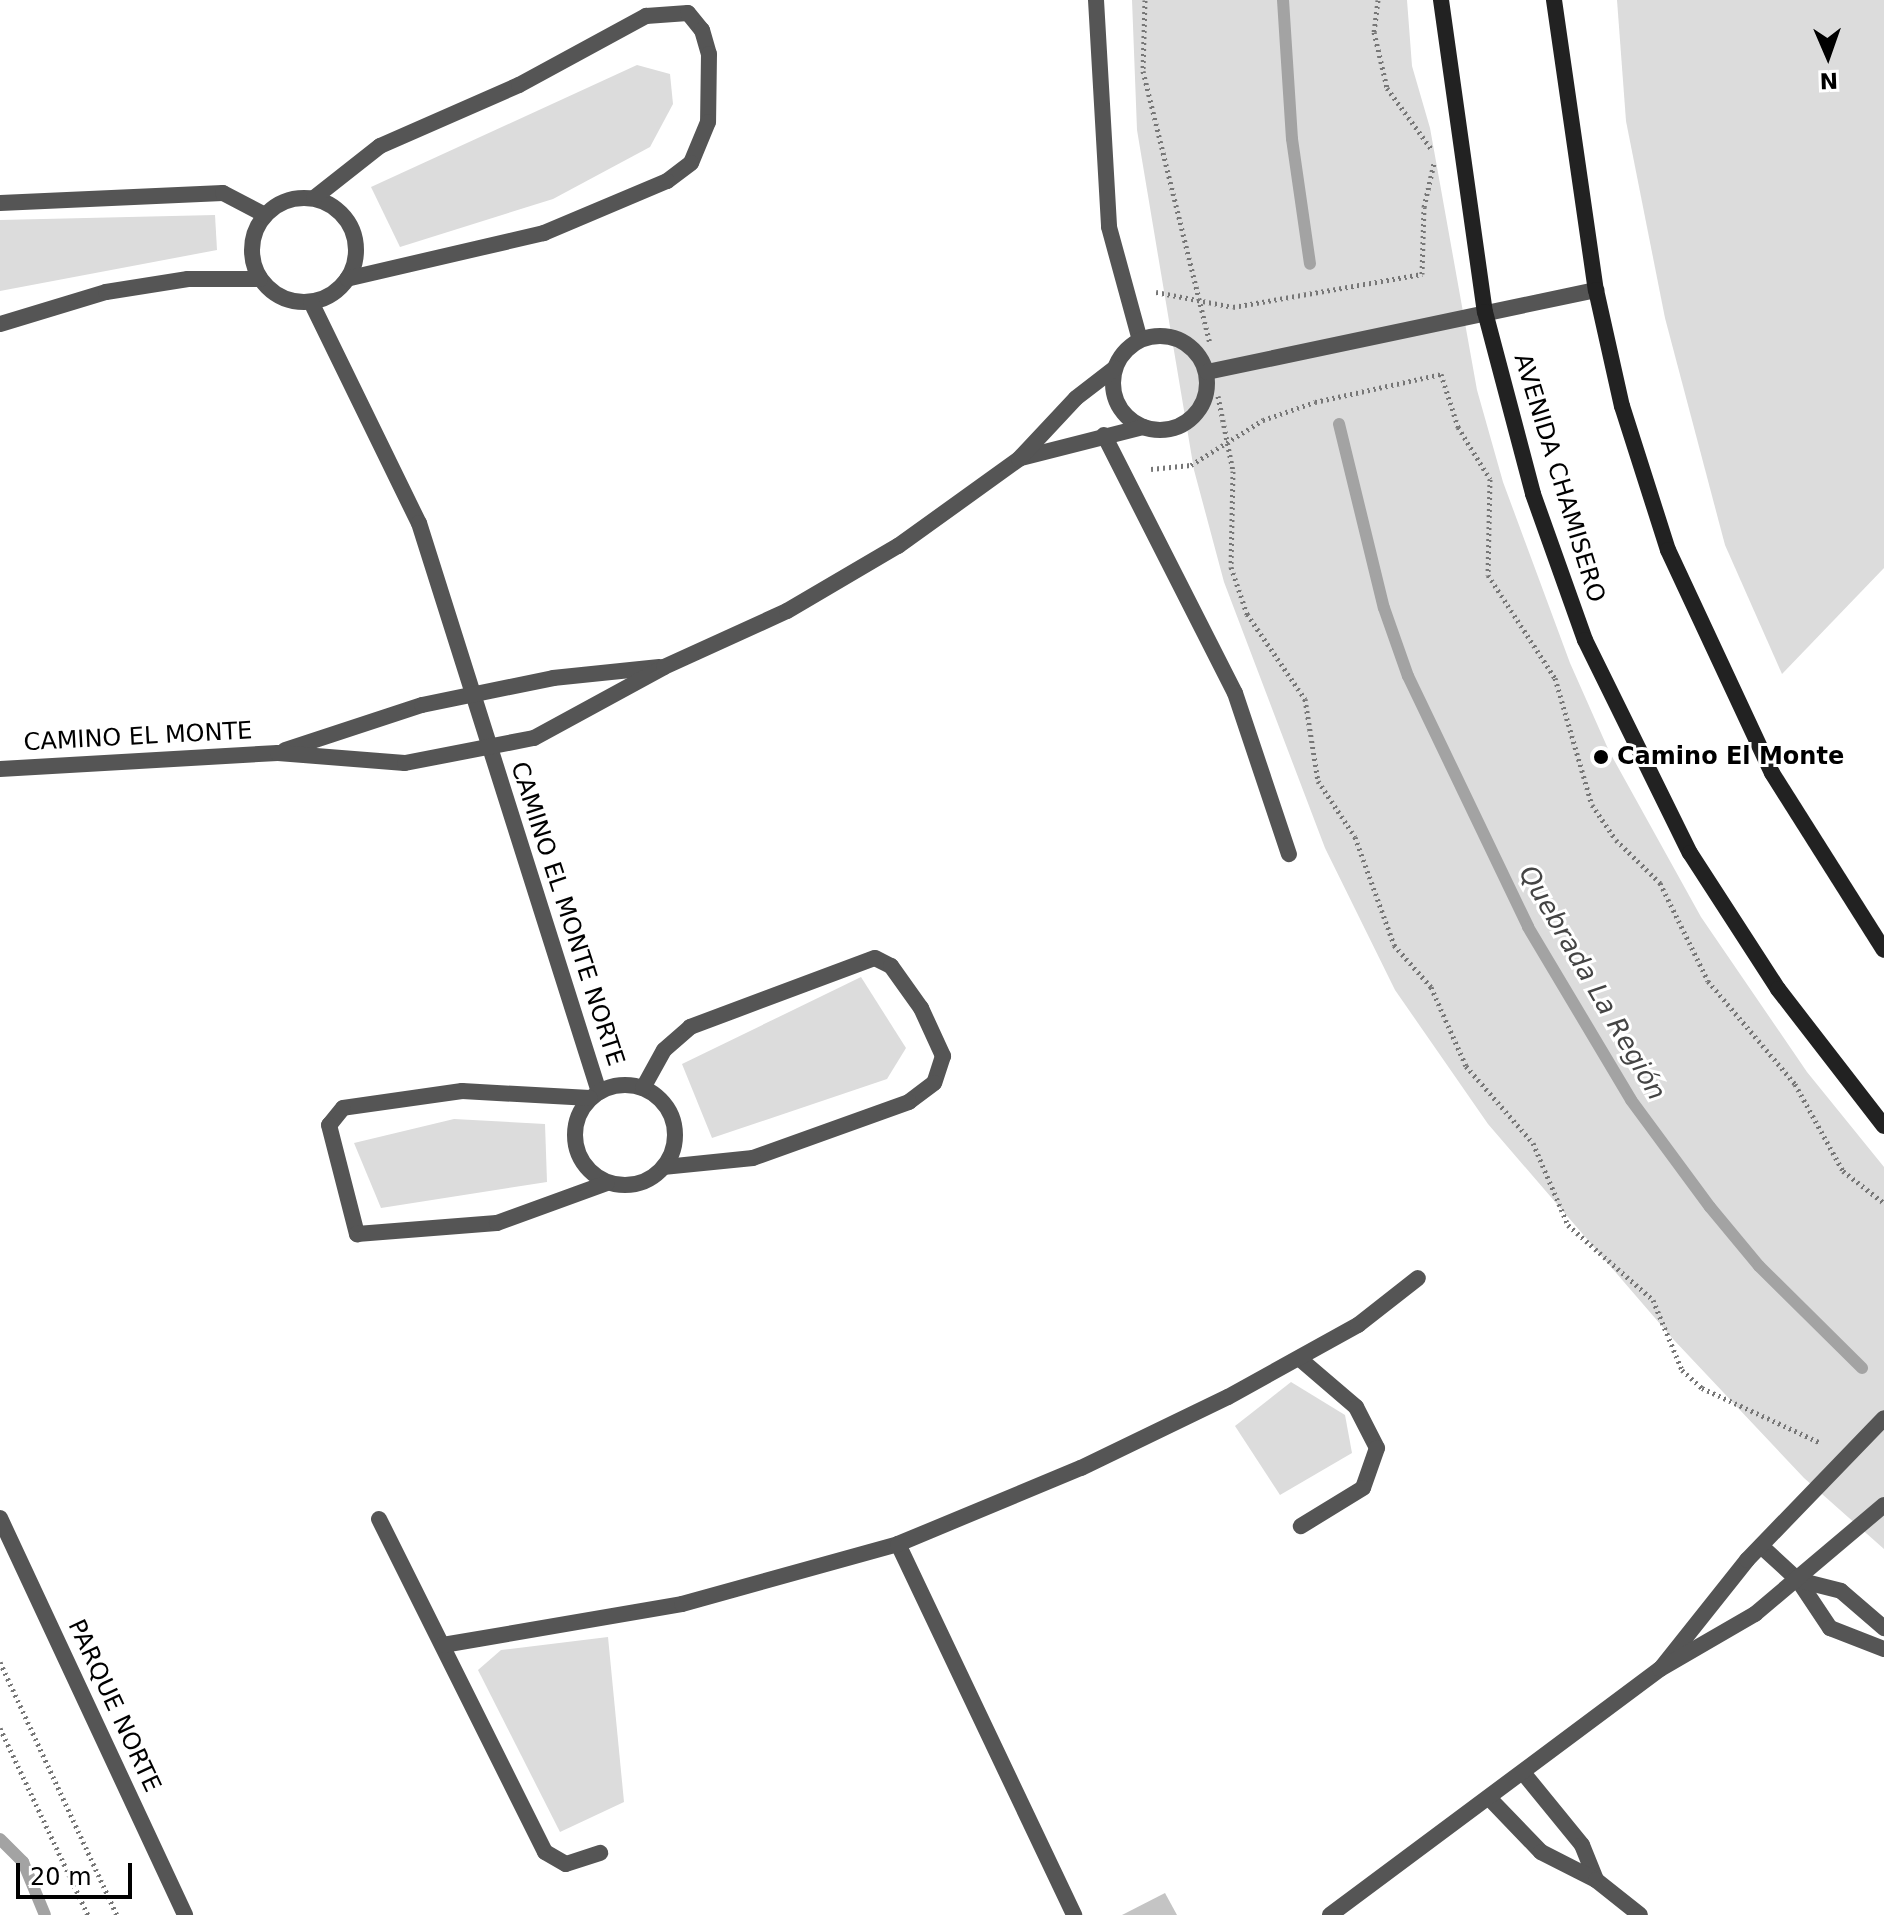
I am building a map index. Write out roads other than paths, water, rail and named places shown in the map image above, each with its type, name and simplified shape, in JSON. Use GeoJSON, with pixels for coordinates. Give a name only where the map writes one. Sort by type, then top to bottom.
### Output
{"type":"FeatureCollection","features":[{"type":"Feature","properties":{"kind":"street"},"geometry":{"type":"LineString","coordinates":[[1096,0],[1100,129],[1121,285],[1140,340]]}},
{"type":"Feature","properties":{"kind":"street","name":"AVENIDA CHAMISERO"},"geometry":{"type":"LineString","coordinates":[[1441,0],[1485,312],[1558,568],[1633,746],[1733,921],[1884,1126]]}},
{"type":"Feature","properties":{"kind":"street"},"geometry":{"type":"LineString","coordinates":[[1554,0],[1596,290],[1641,470],[1700,629],[1780,786],[1884,950]]}},
{"type":"Feature","properties":{"kind":"street"},"geometry":{"type":"LineString","coordinates":[[0,324],[106,292],[188,279],[260,279],[288,300],[311,302],[347,279],[544,233],[667,181],[691,163],[708,122],[709,54],[702,30],[688,13],[667,10],[646,16],[519,85],[380,146],[314,198]]}},
{"type":"Feature","properties":{"kind":"street"},"geometry":{"type":"LineString","coordinates":[[0,203],[223,193],[265,215]]}},
{"type":"Feature","properties":{"kind":"street"},"geometry":{"type":"LineString","coordinates":[[260,279],[252,239],[265,215],[287,200],[314,198],[340,211],[355,237],[347,279]]}},
{"type":"Feature","properties":{"kind":"street"},"geometry":{"type":"LineString","coordinates":[[1211,372],[1596,290]]}},
{"type":"Feature","properties":{"kind":"street","name":"CAMINO EL MONTE NORTE"},"geometry":{"type":"LineString","coordinates":[[311,302],[414,511],[595,1095]]}},
{"type":"Feature","properties":{"kind":"street"},"geometry":{"type":"LineString","coordinates":[[1177,338],[1196,351],[1211,372],[1207,396],[1194,416],[1170,430],[1143,427],[1117,402],[1115,368],[1140,340],[1177,338]]}},
{"type":"Feature","properties":{"kind":"street","name":"CAMINO EL MONTE"},"geometry":{"type":"LineString","coordinates":[[0,769],[278,753],[405,763],[490,750],[560,729],[664,667],[838,582],[1019,459],[1076,398],[1115,368]]}},
{"type":"Feature","properties":{"kind":"street","name":"CAMINO EL MONTE"},"geometry":{"type":"LineString","coordinates":[[1019,459],[1143,427]]}},
{"type":"Feature","properties":{"kind":"street"},"geometry":{"type":"LineString","coordinates":[[1104,435],[1118,473],[1162,543],[1235,693],[1289,854]]}},
{"type":"Feature","properties":{"kind":"street","name":"CAMINO EL MONTE"},"geometry":{"type":"LineString","coordinates":[[278,753],[399,711],[553,678],[664,667]]}},
{"type":"Feature","properties":{"kind":"street","name":"CAMINO EL MONTE NORTE"},"geometry":{"type":"LineString","coordinates":[[643,1088],[664,1050],[690,1027],[875,958],[891,966],[921,1008],[943,1056],[934,1083],[909,1102],[753,1158],[665,1167]]}},
{"type":"Feature","properties":{"kind":"street","name":"CAMINO EL MONTE NORTE"},"geometry":{"type":"LineString","coordinates":[[595,1095],[462,1091],[343,1108],[329,1125],[357,1234],[497,1223],[607,1183],[639,1184],[665,1167],[673,1154],[674,1123],[657,1096],[643,1088],[614,1086],[595,1095],[580,1112],[576,1145],[582,1161],[607,1183]]}},
{"type":"Feature","properties":{"kind":"street"},"geometry":{"type":"LineString","coordinates":[[443,1645],[682,1604],[898,1544],[1081,1468],[1300,1359],[1358,1325],[1418,1278]]}},
{"type":"Feature","properties":{"kind":"street"},"geometry":{"type":"LineString","coordinates":[[1300,1359],[1356,1407],[1377,1448],[1363,1488],[1301,1526]]}},
{"type":"Feature","properties":{"kind":"street"},"geometry":{"type":"LineString","coordinates":[[1660,1669],[1761,1546],[1884,1418]]}},
{"type":"Feature","properties":{"kind":"street"},"geometry":{"type":"LineString","coordinates":[[1330,1915],[1525,1775],[1660,1669],[1725,1634],[1798,1580],[1884,1505]]}},
{"type":"Feature","properties":{"kind":"street","name":"PARQUE NORTE"},"geometry":{"type":"LineString","coordinates":[[0,1518],[185,1915]]}},
{"type":"Feature","properties":{"kind":"street"},"geometry":{"type":"LineString","coordinates":[[379,1519],[545,1852],[566,1864],[600,1853]]}},
{"type":"Feature","properties":{"kind":"street"},"geometry":{"type":"LineString","coordinates":[[898,1544],[1074,1915]]}},
{"type":"Feature","properties":{"kind":"street"},"geometry":{"type":"LineString","coordinates":[[1761,1546],[1798,1580],[1830,1628],[1884,1649]]}},
{"type":"Feature","properties":{"kind":"street"},"geometry":{"type":"LineString","coordinates":[[1798,1580],[1841,1591],[1884,1628]]}},
{"type":"Feature","properties":{"kind":"street"},"geometry":{"type":"LineString","coordinates":[[1525,1775],[1582,1845],[1596,1880]]}},
{"type":"Feature","properties":{"kind":"street"},"geometry":{"type":"LineString","coordinates":[[1491,1800],[1541,1852],[1596,1880],[1640,1915]]}},
{"type":"Feature","properties":{"kind":"waterway","name":"Quebrada La Región"},"geometry":{"type":"LineString","coordinates":[[1283,0],[1292,139],[1310,264]]}},
{"type":"Feature","properties":{"kind":"waterway","name":"Quebrada La Región"},"geometry":{"type":"LineString","coordinates":[[1339,424],[1384,608],[1408,676],[1528,927],[1631,1100],[1710,1207],[1759,1266],[1862,1368]]}},
{"type":"Feature","properties":{"kind":"waterway"},"geometry":{"type":"LineString","coordinates":[[0,1839],[23,1862],[45,1915]]}},
{"type":"Feature","properties":{"kind":"place","name":"Camino El Monte"},"geometry":{"type":"Point","coordinates":[1601,757]}}]}
